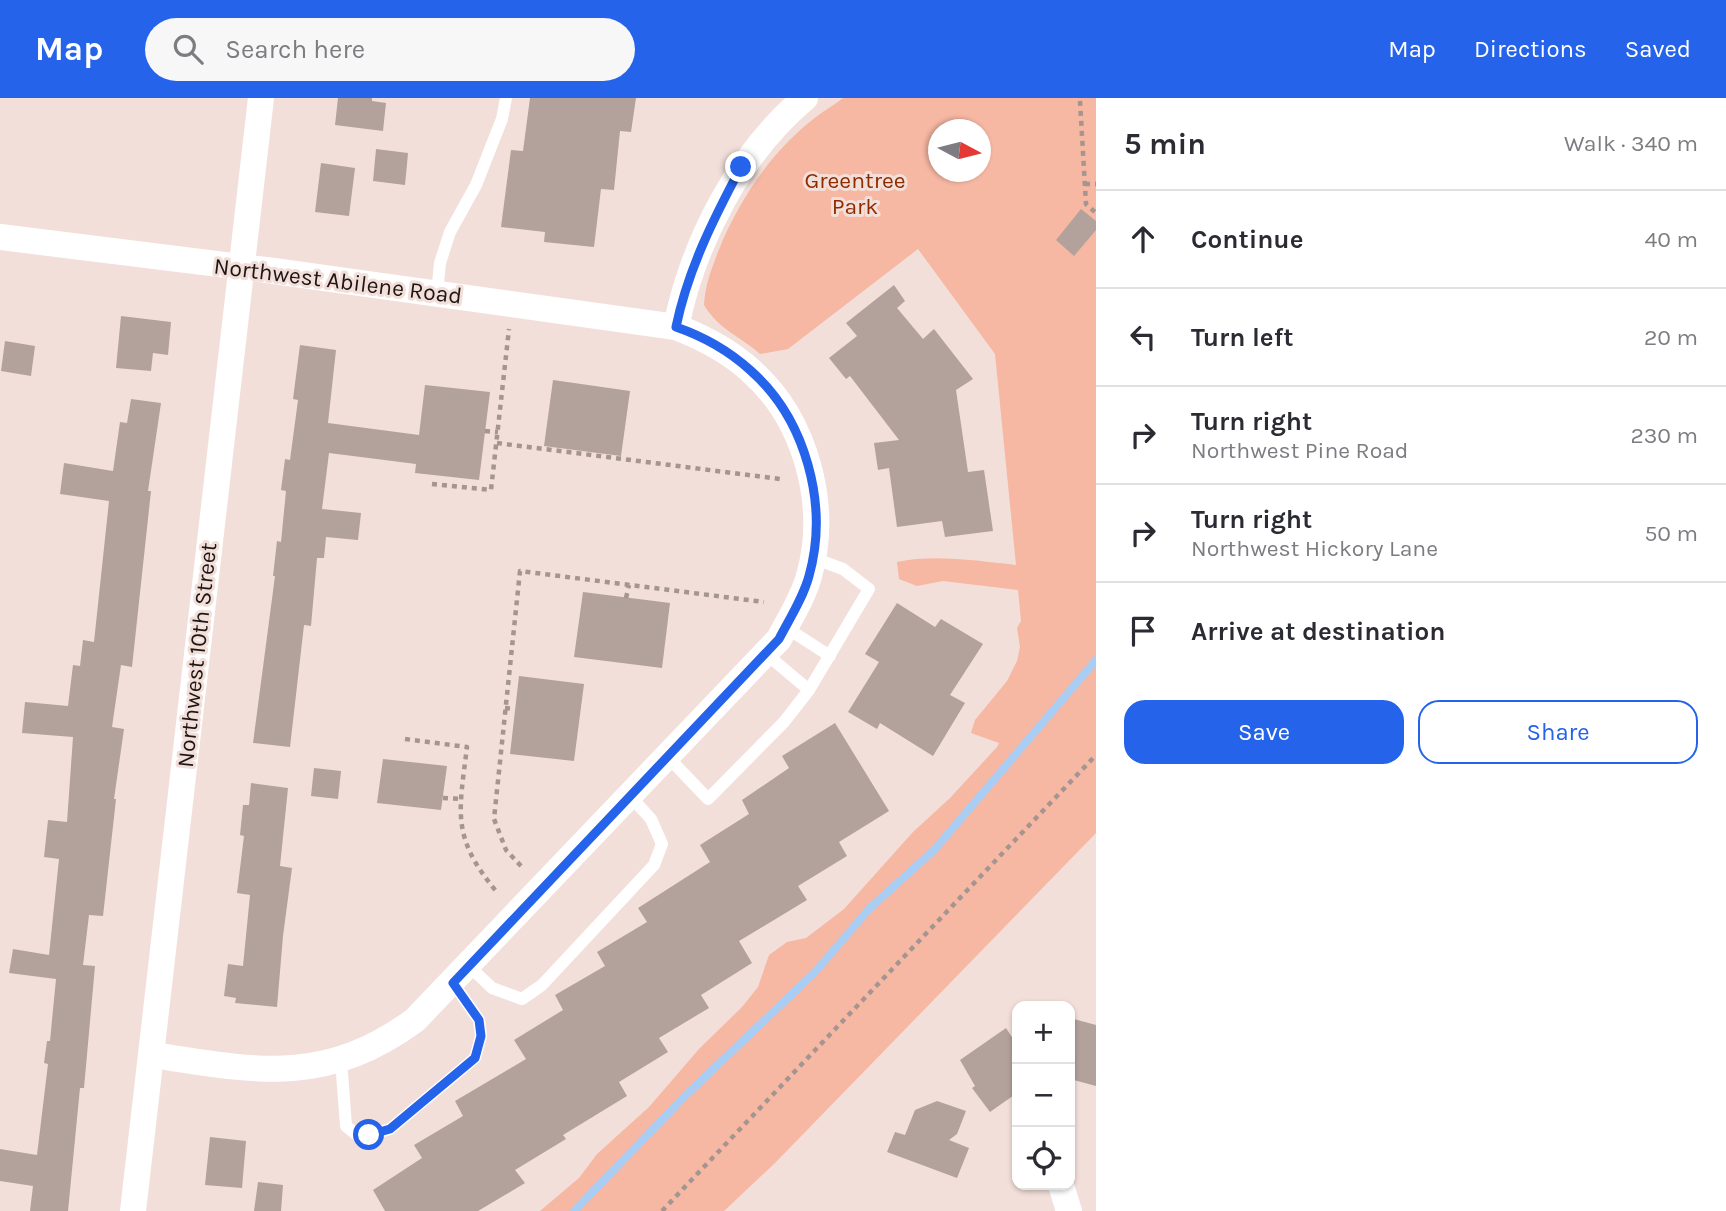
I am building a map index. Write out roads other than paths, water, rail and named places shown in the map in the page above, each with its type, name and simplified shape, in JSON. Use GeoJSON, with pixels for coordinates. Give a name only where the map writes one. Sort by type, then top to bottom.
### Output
{"type":"FeatureCollection","features":[{"type":"Feature","properties":{"kind":"street","name":"Northwest 10th Street"},"geometry":{"type":"LineString","coordinates":[[134,1211],[261,98]]}},
{"type":"Feature","properties":{"kind":"street"},"geometry":{"type":"LineString","coordinates":[[676,327],[683,293],[712,223],[741,167],[781,119],[805,98]]}},
{"type":"Feature","properties":{"kind":"street","name":"Northwest Abilene Road"},"geometry":{"type":"LineString","coordinates":[[0,237],[513,303],[676,327],[697,335],[734,357],[751,371],[785,413],[801,444],[812,481],[817,515],[813,558],[809,577],[779,639],[415,1020],[370,1049],[341,1060],[299,1069],[279,1070],[153,1055]]}},
{"type":"Feature","properties":{"kind":"street"},"geometry":{"type":"LineString","coordinates":[[1062,1190],[1069,1211]]}},
{"type":"Feature","properties":{"kind":"lane"},"geometry":{"type":"LineString","coordinates":[[437,293],[440,263],[450,232],[480,175],[502,119],[506,98]]}},
{"type":"Feature","properties":{"kind":"lane"},"geometry":{"type":"LineString","coordinates":[[667,756],[708,799],[784,722],[809,690],[869,589],[842,569],[813,558]]}},
{"type":"Feature","properties":{"kind":"lane"},"geometry":{"type":"LineString","coordinates":[[785,627],[830,656]]}},
{"type":"Feature","properties":{"kind":"lane"},"geometry":{"type":"LineString","coordinates":[[765,653],[809,690]]}},
{"type":"Feature","properties":{"kind":"lane"},"geometry":{"type":"LineString","coordinates":[[461,974],[522,999],[541,985],[654,865],[662,844],[651,819],[629,796]]}},
{"type":"Feature","properties":{"kind":"lane"},"geometry":{"type":"LineString","coordinates":[[341,1060],[346,1126],[357,1135],[369,1135],[390,1129],[475,1058],[481,1036],[479,1020],[461,974]]}},
{"type":"Feature","properties":{"kind":"waterway"},"geometry":{"type":"LineString","coordinates":[[574,1211],[686,1095],[815,972],[869,909],[935,849],[1096,660]]}},
{"type":"Feature","properties":{"kind":"park label","name":"Greentree Park"},"geometry":{"type":"Point","coordinates":[855,193]}}]}
